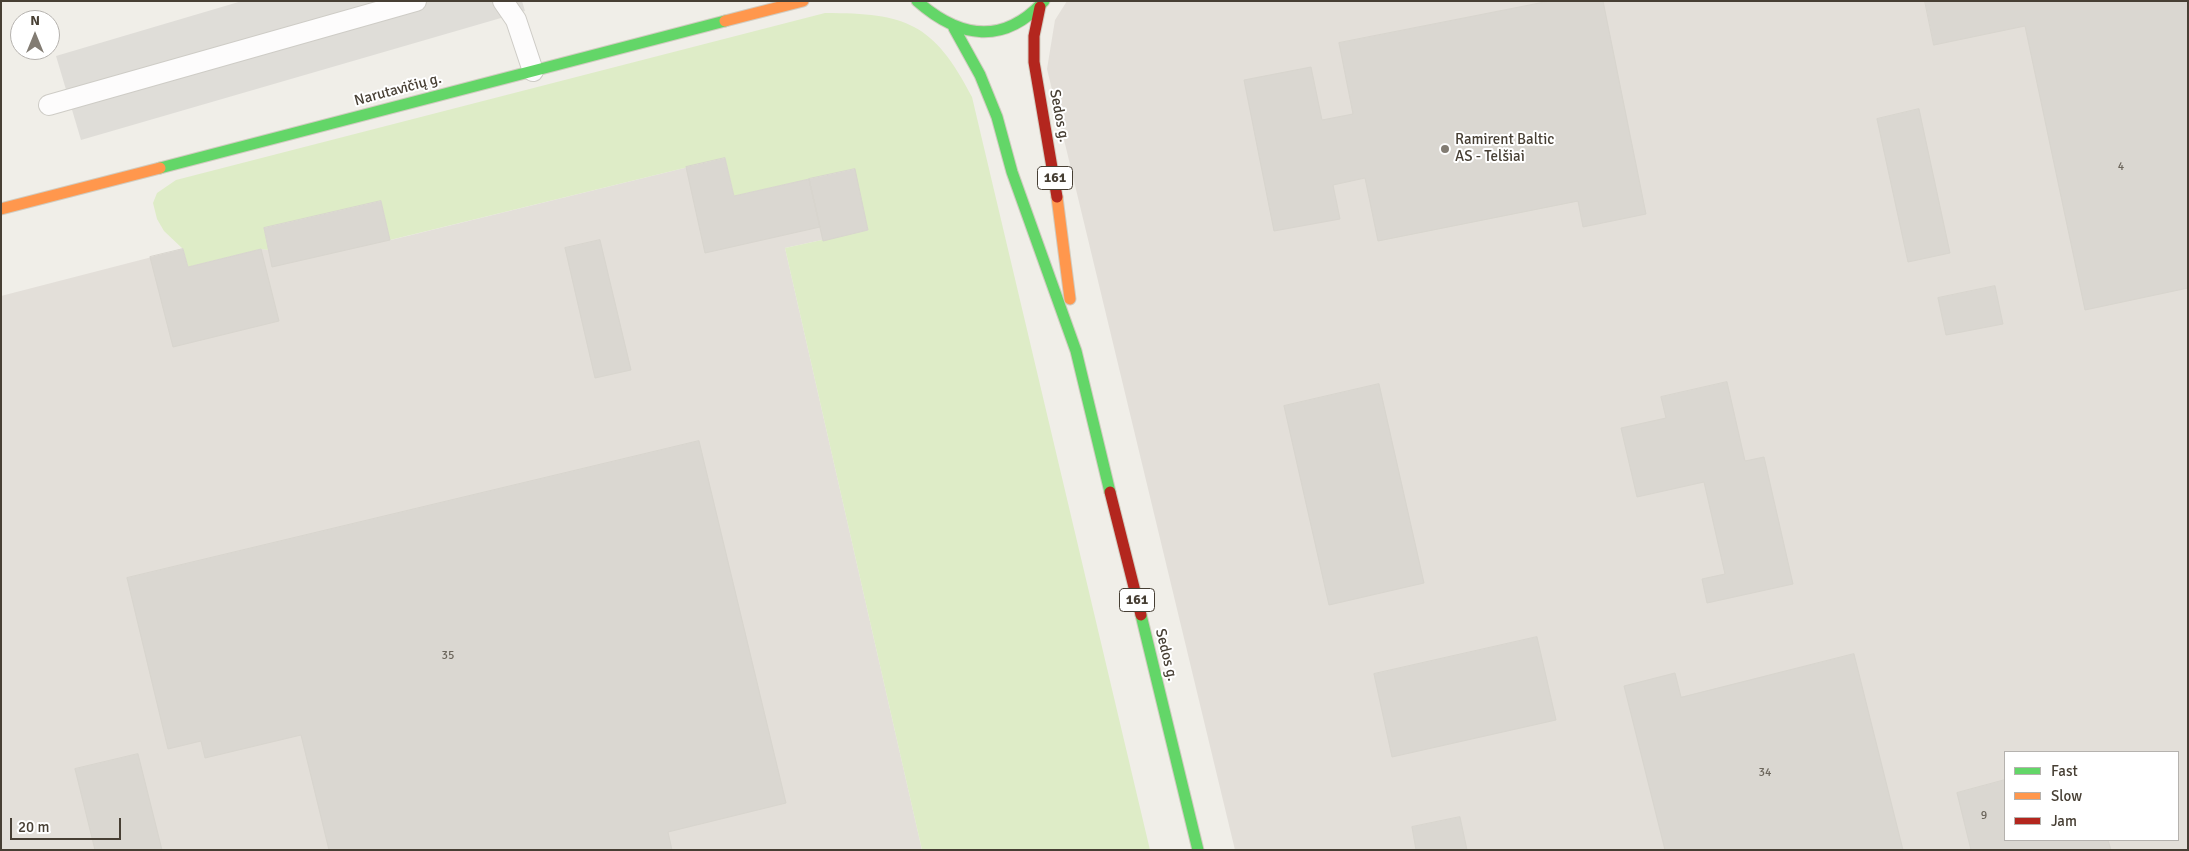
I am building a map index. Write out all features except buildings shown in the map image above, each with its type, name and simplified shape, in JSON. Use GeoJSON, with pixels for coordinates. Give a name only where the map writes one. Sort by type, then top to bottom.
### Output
{"type":"FeatureCollection","features":[{"type":"Feature","properties":{"kind":"main road","name":"Narutavičių g."},"geometry":{"type":"LineString","coordinates":[[1,209],[803,1]]}},
{"type":"Feature","properties":{"kind":"main road","name":"Sedos g."},"geometry":{"type":"LineString","coordinates":[[918,1],[940,21],[954,28],[985,33],[1015,25],[1042,4]]}},
{"type":"Feature","properties":{"kind":"main road","name":"Sedos g."},"geometry":{"type":"LineString","coordinates":[[1042,4],[1034,36],[1034,62],[1053,164],[1076,350]]}},
{"type":"Feature","properties":{"kind":"main road","name":"Sedos g."},"geometry":{"type":"LineString","coordinates":[[954,28],[980,75],[997,117],[1012,172],[1076,350],[1198,850]]}},
{"type":"Feature","properties":{"kind":"lane"},"geometry":{"type":"LineString","coordinates":[[48,105],[416,1]]}},
{"type":"Feature","properties":{"kind":"lane"},"geometry":{"type":"LineString","coordinates":[[503,1],[516,20],[533,70]]}},
{"type":"Feature","properties":{"kind":"shaded area"},"geometry":{"type":"Polygon","coordinates":[[[242,1],[522,1],[525,11],[81,140],[57,60],[60,60],[60,55],[242,1]]]}},
{"type":"Feature","properties":{"kind":"shaded area"},"geometry":{"type":"Polygon","coordinates":[[[1067,1],[2188,1],[2188,850],[1235,850],[1047,69],[1055,20],[1067,1]]]}},
{"type":"Feature","properties":{"kind":"shaded area"},"geometry":{"type":"Polygon","coordinates":[[[725,158],[734,196],[855,169],[868,230],[785,248],[922,850],[1,850],[1,296],[183,249],[188,267],[261,249],[269,250],[264,228],[381,201],[391,240],[725,158]]]}},
{"type":"Feature","properties":{"kind":"green space"},"geometry":{"type":"Polygon","coordinates":[[[825,13],[877,16],[897,20],[915,27],[930,38],[944,53],[958,72],[972,97],[1150,850],[922,850],[785,248],[868,230],[854,169],[734,196],[725,158],[390,240],[381,201],[264,228],[269,250],[261,249],[188,267],[183,249],[164,231],[157,219],[153,203],[157,193],[176,180],[825,13]]]}},
{"type":"Feature","properties":{"kind":"traffic: fast"},"geometry":{"type":"LineString","coordinates":[[917,1],[933,14],[949,23],[982,32],[998,30],[1013,25],[1029,15],[1044,1]]}},
{"type":"Feature","properties":{"kind":"traffic: fast"},"geometry":{"type":"LineString","coordinates":[[160,168],[725,21]]}},
{"type":"Feature","properties":{"kind":"traffic: fast"},"geometry":{"type":"LineString","coordinates":[[954,28],[980,75],[997,117],[1012,172],[1076,351],[1110,492]]}},
{"type":"Feature","properties":{"kind":"traffic: fast"},"geometry":{"type":"LineString","coordinates":[[1141,615],[1198,850]]}},
{"type":"Feature","properties":{"kind":"traffic: slow"},"geometry":{"type":"LineString","coordinates":[[725,21],[803,1]]}},
{"type":"Feature","properties":{"kind":"traffic: slow"},"geometry":{"type":"LineString","coordinates":[[1,209],[160,168]]}},
{"type":"Feature","properties":{"kind":"traffic: slow"},"geometry":{"type":"LineString","coordinates":[[1057,197],[1070,299]]}},
{"type":"Feature","properties":{"kind":"traffic: jam"},"geometry":{"type":"LineString","coordinates":[[1040,7],[1034,36],[1034,62],[1057,197]]}},
{"type":"Feature","properties":{"kind":"traffic: jam"},"geometry":{"type":"LineString","coordinates":[[1110,492],[1141,615]]}},
{"type":"Feature","properties":{"kind":"place","name":"Ramirent Baltic AS - Telšiai"},"geometry":{"type":"Point","coordinates":[1445,149]}}]}
